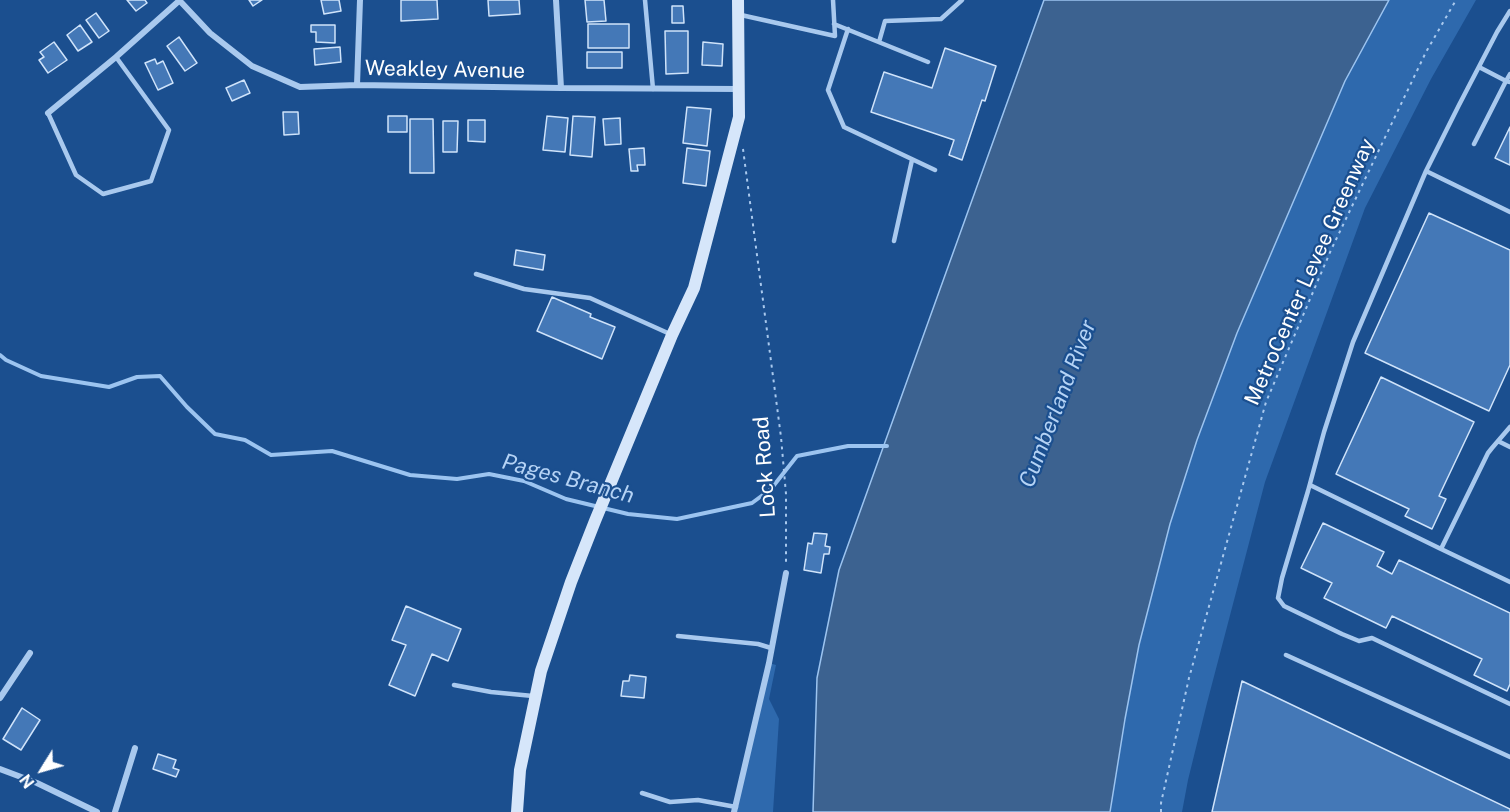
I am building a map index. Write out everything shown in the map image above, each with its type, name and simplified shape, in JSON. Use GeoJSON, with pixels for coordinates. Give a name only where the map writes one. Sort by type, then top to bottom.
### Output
{"type":"FeatureCollection","features":[{"type":"Feature","properties":{"kind":"street"},"geometry":{"type":"LineString","coordinates":[[48,113],[180,0]]}},
{"type":"Feature","properties":{"kind":"street","name":"Weakley Avenue"},"geometry":{"type":"LineString","coordinates":[[180,0],[210,33],[252,66],[300,87],[357,85],[739,89]]}},
{"type":"Feature","properties":{"kind":"street"},"geometry":{"type":"LineString","coordinates":[[357,85],[360,0]]}},
{"type":"Feature","properties":{"kind":"street"},"geometry":{"type":"LineString","coordinates":[[556,0],[561,88]]}},
{"type":"Feature","properties":{"kind":"street"},"geometry":{"type":"LineString","coordinates":[[517,812],[520,770],[541,671],[571,582],[640,411],[694,288],[739,117],[738,0]]}},
{"type":"Feature","properties":{"kind":"street"},"geometry":{"type":"LineString","coordinates":[[735,809],[786,573]]}},
{"type":"Feature","properties":{"kind":"street"},"geometry":{"type":"LineString","coordinates":[[0,698],[30,653]]}},
{"type":"Feature","properties":{"kind":"street"},"geometry":{"type":"LineString","coordinates":[[115,812],[135,748]]}},
{"type":"Feature","properties":{"kind":"street"},"geometry":{"type":"LineString","coordinates":[[0,769],[37,783],[97,812]]}},
{"type":"Feature","properties":{"kind":"lane"},"geometry":{"type":"LineString","coordinates":[[645,0],[653,89]]}},
{"type":"Feature","properties":{"kind":"lane"},"geometry":{"type":"LineString","coordinates":[[738,15],[835,36],[833,0]]}},
{"type":"Feature","properties":{"kind":"lane"},"geometry":{"type":"LineString","coordinates":[[879,42],[885,21],[941,19],[962,0]]}},
{"type":"Feature","properties":{"kind":"lane"},"geometry":{"type":"LineString","coordinates":[[1510,11],[1426,171],[1353,342],[1324,432],[1278,598],[1284,606],[1342,634],[1359,641],[1371,638],[1510,704]]}},
{"type":"Feature","properties":{"kind":"lane"},"geometry":{"type":"LineString","coordinates":[[834,24],[928,62]]}},
{"type":"Feature","properties":{"kind":"lane"},"geometry":{"type":"LineString","coordinates":[[848,29],[828,90],[844,127],[935,170]]}},
{"type":"Feature","properties":{"kind":"lane"},"geometry":{"type":"LineString","coordinates":[[48,113],[76,175],[103,194],[152,181],[168,130],[116,57]]}},
{"type":"Feature","properties":{"kind":"lane"},"geometry":{"type":"LineString","coordinates":[[1479,67],[1508,82]]}},
{"type":"Feature","properties":{"kind":"lane"},"geometry":{"type":"LineString","coordinates":[[1474,144],[1508,82],[1510,74]]}},
{"type":"Feature","properties":{"kind":"lane"},"geometry":{"type":"LineString","coordinates":[[894,241],[912,160]]}},
{"type":"Feature","properties":{"kind":"lane"},"geometry":{"type":"LineString","coordinates":[[1426,171],[1510,212]]}},
{"type":"Feature","properties":{"kind":"lane"},"geometry":{"type":"LineString","coordinates":[[476,274],[524,289],[590,298],[672,335]]}},
{"type":"Feature","properties":{"kind":"lane"},"geometry":{"type":"LineString","coordinates":[[1442,549],[1488,453],[1510,427]]}},
{"type":"Feature","properties":{"kind":"lane"},"geometry":{"type":"LineString","coordinates":[[1498,441],[1510,447]]}},
{"type":"Feature","properties":{"kind":"lane"},"geometry":{"type":"LineString","coordinates":[[1310,485],[1510,582]]}},
{"type":"Feature","properties":{"kind":"lane"},"geometry":{"type":"LineString","coordinates":[[678,636],[758,644],[771,648]]}},
{"type":"Feature","properties":{"kind":"lane"},"geometry":{"type":"LineString","coordinates":[[1286,654],[1510,757]]}},
{"type":"Feature","properties":{"kind":"lane"},"geometry":{"type":"LineString","coordinates":[[454,686],[536,696]]}},
{"type":"Feature","properties":{"kind":"lane"},"geometry":{"type":"LineString","coordinates":[[642,793],[670,802],[698,800],[735,809]]}},
{"type":"Feature","properties":{"kind":"path","name":"MetroCenter Levee Greenway"},"geometry":{"type":"LineString","coordinates":[[1161,812],[1161,803],[1189,678],[1266,402],[1331,250],[1426,52],[1456,0]]}},
{"type":"Feature","properties":{"kind":"path","name":"Lock Road"},"geometry":{"type":"LineString","coordinates":[[743,148],[781,438],[786,494],[786,573]]}},
{"type":"Feature","properties":{"kind":"shaded area"},"geometry":{"type":"Polygon","coordinates":[[[1389,0],[1476,0],[1431,79],[1365,208],[1265,482],[1207,703],[1182,812],[1110,812],[1139,645],[1170,524],[1197,440],[1237,333],[1345,81],[1389,0]]]}},
{"type":"Feature","properties":{"kind":"shaded area"},"geometry":{"type":"Polygon","coordinates":[[[769,663],[776,665],[769,699],[779,719],[773,812],[734,812],[769,663]]]}},
{"type":"Feature","properties":{"kind":"water","name":"Cumberland River"},"geometry":{"type":"Polygon","coordinates":[[[1044,0],[1389,0],[1345,81],[1237,333],[1197,440],[1170,524],[1139,645],[1110,812],[813,812],[817,678],[839,570],[1044,0]]]}},
{"type":"Feature","properties":{"kind":"building"},"geometry":{"type":"Polygon","coordinates":[[[127,0],[145,0],[147,3],[136,11],[127,0]]]}},
{"type":"Feature","properties":{"kind":"building"},"geometry":{"type":"Polygon","coordinates":[[[249,0],[262,0],[253,6],[249,0]]]}},
{"type":"Feature","properties":{"kind":"building"},"geometry":{"type":"Polygon","coordinates":[[[321,0],[339,0],[341,11],[324,14],[321,0]]]}},
{"type":"Feature","properties":{"kind":"building"},"geometry":{"type":"Polygon","coordinates":[[[401,0],[437,0],[438,19],[401,21],[401,0]]]}},
{"type":"Feature","properties":{"kind":"building"},"geometry":{"type":"Polygon","coordinates":[[[488,0],[519,0],[520,14],[489,16],[488,0]]]}},
{"type":"Feature","properties":{"kind":"building"},"geometry":{"type":"Polygon","coordinates":[[[585,0],[604,0],[606,21],[587,22],[585,0]]]}},
{"type":"Feature","properties":{"kind":"building"},"geometry":{"type":"Polygon","coordinates":[[[672,6],[683,6],[684,23],[672,23],[672,6]]]}},
{"type":"Feature","properties":{"kind":"building"},"geometry":{"type":"Polygon","coordinates":[[[96,13],[109,31],[99,38],[86,20],[96,13]]]}},
{"type":"Feature","properties":{"kind":"building"},"geometry":{"type":"Polygon","coordinates":[[[588,24],[629,24],[629,48],[588,48],[588,24]]]}},
{"type":"Feature","properties":{"kind":"building"},"geometry":{"type":"Polygon","coordinates":[[[80,25],[92,42],[78,51],[67,35],[80,25]]]}},
{"type":"Feature","properties":{"kind":"building"},"geometry":{"type":"Polygon","coordinates":[[[311,25],[335,25],[335,43],[316,42],[316,32],[311,32],[311,25]]]}},
{"type":"Feature","properties":{"kind":"building"},"geometry":{"type":"Polygon","coordinates":[[[665,31],[688,31],[688,73],[666,74],[665,31]]]}},
{"type":"Feature","properties":{"kind":"building"},"geometry":{"type":"Polygon","coordinates":[[[179,37],[197,63],[185,71],[167,46],[179,37]]]}},
{"type":"Feature","properties":{"kind":"building"},"geometry":{"type":"Polygon","coordinates":[[[54,42],[67,60],[48,73],[39,60],[44,57],[40,52],[54,42]]]}},
{"type":"Feature","properties":{"kind":"building"},"geometry":{"type":"Polygon","coordinates":[[[703,42],[723,44],[722,66],[702,65],[703,42]]]}},
{"type":"Feature","properties":{"kind":"building"},"geometry":{"type":"Polygon","coordinates":[[[340,47],[341,62],[315,65],[314,49],[340,47]]]}},
{"type":"Feature","properties":{"kind":"building"},"geometry":{"type":"Polygon","coordinates":[[[945,48],[996,66],[962,160],[949,155],[954,140],[871,112],[884,72],[932,88],[945,48]]]}},
{"type":"Feature","properties":{"kind":"building"},"geometry":{"type":"Polygon","coordinates":[[[587,52],[622,52],[622,68],[587,68],[587,52]]]}},
{"type":"Feature","properties":{"kind":"building"},"geometry":{"type":"Polygon","coordinates":[[[155,59],[157,64],[163,61],[173,83],[158,90],[145,63],[155,59]]]}},
{"type":"Feature","properties":{"kind":"building"},"geometry":{"type":"Polygon","coordinates":[[[244,80],[250,93],[232,101],[226,88],[244,80]]]}},
{"type":"Feature","properties":{"kind":"building"},"geometry":{"type":"Polygon","coordinates":[[[687,107],[711,109],[707,146],[683,143],[687,107]]]}},
{"type":"Feature","properties":{"kind":"building"},"geometry":{"type":"Polygon","coordinates":[[[283,112],[298,112],[299,134],[284,135],[283,112]]]}},
{"type":"Feature","properties":{"kind":"building"},"geometry":{"type":"Polygon","coordinates":[[[388,116],[407,116],[407,132],[388,132],[388,116]]]}},
{"type":"Feature","properties":{"kind":"building"},"geometry":{"type":"Polygon","coordinates":[[[547,116],[568,118],[565,152],[543,150],[547,116]]]}},
{"type":"Feature","properties":{"kind":"building"},"geometry":{"type":"Polygon","coordinates":[[[573,116],[595,117],[592,157],[570,155],[573,116]]]}},
{"type":"Feature","properties":{"kind":"building"},"geometry":{"type":"Polygon","coordinates":[[[620,118],[621,144],[605,145],[603,119],[620,118]]]}},
{"type":"Feature","properties":{"kind":"building"},"geometry":{"type":"Polygon","coordinates":[[[410,119],[433,119],[434,173],[410,173],[410,119]]]}},
{"type":"Feature","properties":{"kind":"building"},"geometry":{"type":"Polygon","coordinates":[[[468,120],[485,120],[485,142],[468,141],[468,120]]]}},
{"type":"Feature","properties":{"kind":"building"},"geometry":{"type":"Polygon","coordinates":[[[443,121],[458,121],[457,152],[443,152],[443,121]]]}},
{"type":"Feature","properties":{"kind":"building"},"geometry":{"type":"Polygon","coordinates":[[[1510,127],[1510,165],[1495,158],[1510,127]]]}},
{"type":"Feature","properties":{"kind":"building"},"geometry":{"type":"Polygon","coordinates":[[[644,148],[645,165],[637,165],[638,171],[631,171],[629,149],[644,148]]]}},
{"type":"Feature","properties":{"kind":"building"},"geometry":{"type":"Polygon","coordinates":[[[687,148],[710,151],[706,186],[683,183],[687,148]]]}},
{"type":"Feature","properties":{"kind":"building"},"geometry":{"type":"Polygon","coordinates":[[[1429,213],[1510,250],[1510,365],[1489,411],[1365,353],[1429,213]]]}},
{"type":"Feature","properties":{"kind":"building"},"geometry":{"type":"Polygon","coordinates":[[[516,250],[545,255],[543,270],[514,265],[516,250]]]}},
{"type":"Feature","properties":{"kind":"building"},"geometry":{"type":"Polygon","coordinates":[[[552,297],[615,327],[602,359],[537,331],[552,297]]]}},
{"type":"Feature","properties":{"kind":"building"},"geometry":{"type":"Polygon","coordinates":[[[1381,377],[1474,422],[1439,496],[1446,499],[1432,529],[1405,516],[1409,509],[1336,474],[1381,377]]]}},
{"type":"Feature","properties":{"kind":"building"},"geometry":{"type":"Polygon","coordinates":[[[1323,523],[1384,552],[1377,566],[1392,574],[1399,560],[1510,613],[1510,684],[1507,691],[1474,675],[1482,659],[1392,616],[1386,628],[1324,598],[1332,583],[1301,568],[1323,523]]]}},
{"type":"Feature","properties":{"kind":"building"},"geometry":{"type":"Polygon","coordinates":[[[814,533],[827,534],[825,546],[830,547],[829,554],[824,554],[821,573],[804,570],[808,543],[812,544],[814,533]]]}},
{"type":"Feature","properties":{"kind":"building"},"geometry":{"type":"Polygon","coordinates":[[[406,606],[461,629],[448,661],[432,654],[415,696],[389,685],[406,645],[392,640],[406,606]]]}},
{"type":"Feature","properties":{"kind":"building"},"geometry":{"type":"Polygon","coordinates":[[[630,675],[646,677],[644,698],[621,696],[623,681],[629,681],[630,675]]]}},
{"type":"Feature","properties":{"kind":"building"},"geometry":{"type":"Polygon","coordinates":[[[1242,681],[1510,809],[1510,812],[1212,812],[1242,681]]]}},
{"type":"Feature","properties":{"kind":"building"},"geometry":{"type":"Polygon","coordinates":[[[22,708],[40,720],[21,750],[3,739],[22,708]]]}},
{"type":"Feature","properties":{"kind":"building"},"geometry":{"type":"Polygon","coordinates":[[[158,754],[176,760],[173,768],[179,770],[176,777],[153,769],[158,754]]]}},
{"type":"Feature","properties":{"kind":"waterway","name":"Pages Branch"},"geometry":{"type":"LineString","coordinates":[[0,355],[41,376],[109,387],[137,377],[160,376],[215,434],[245,440],[271,455],[332,451],[410,475],[457,479],[489,474],[524,481],[566,499],[628,514],[677,519],[752,503],[771,489],[797,456],[848,446],[887,446]]}}]}
